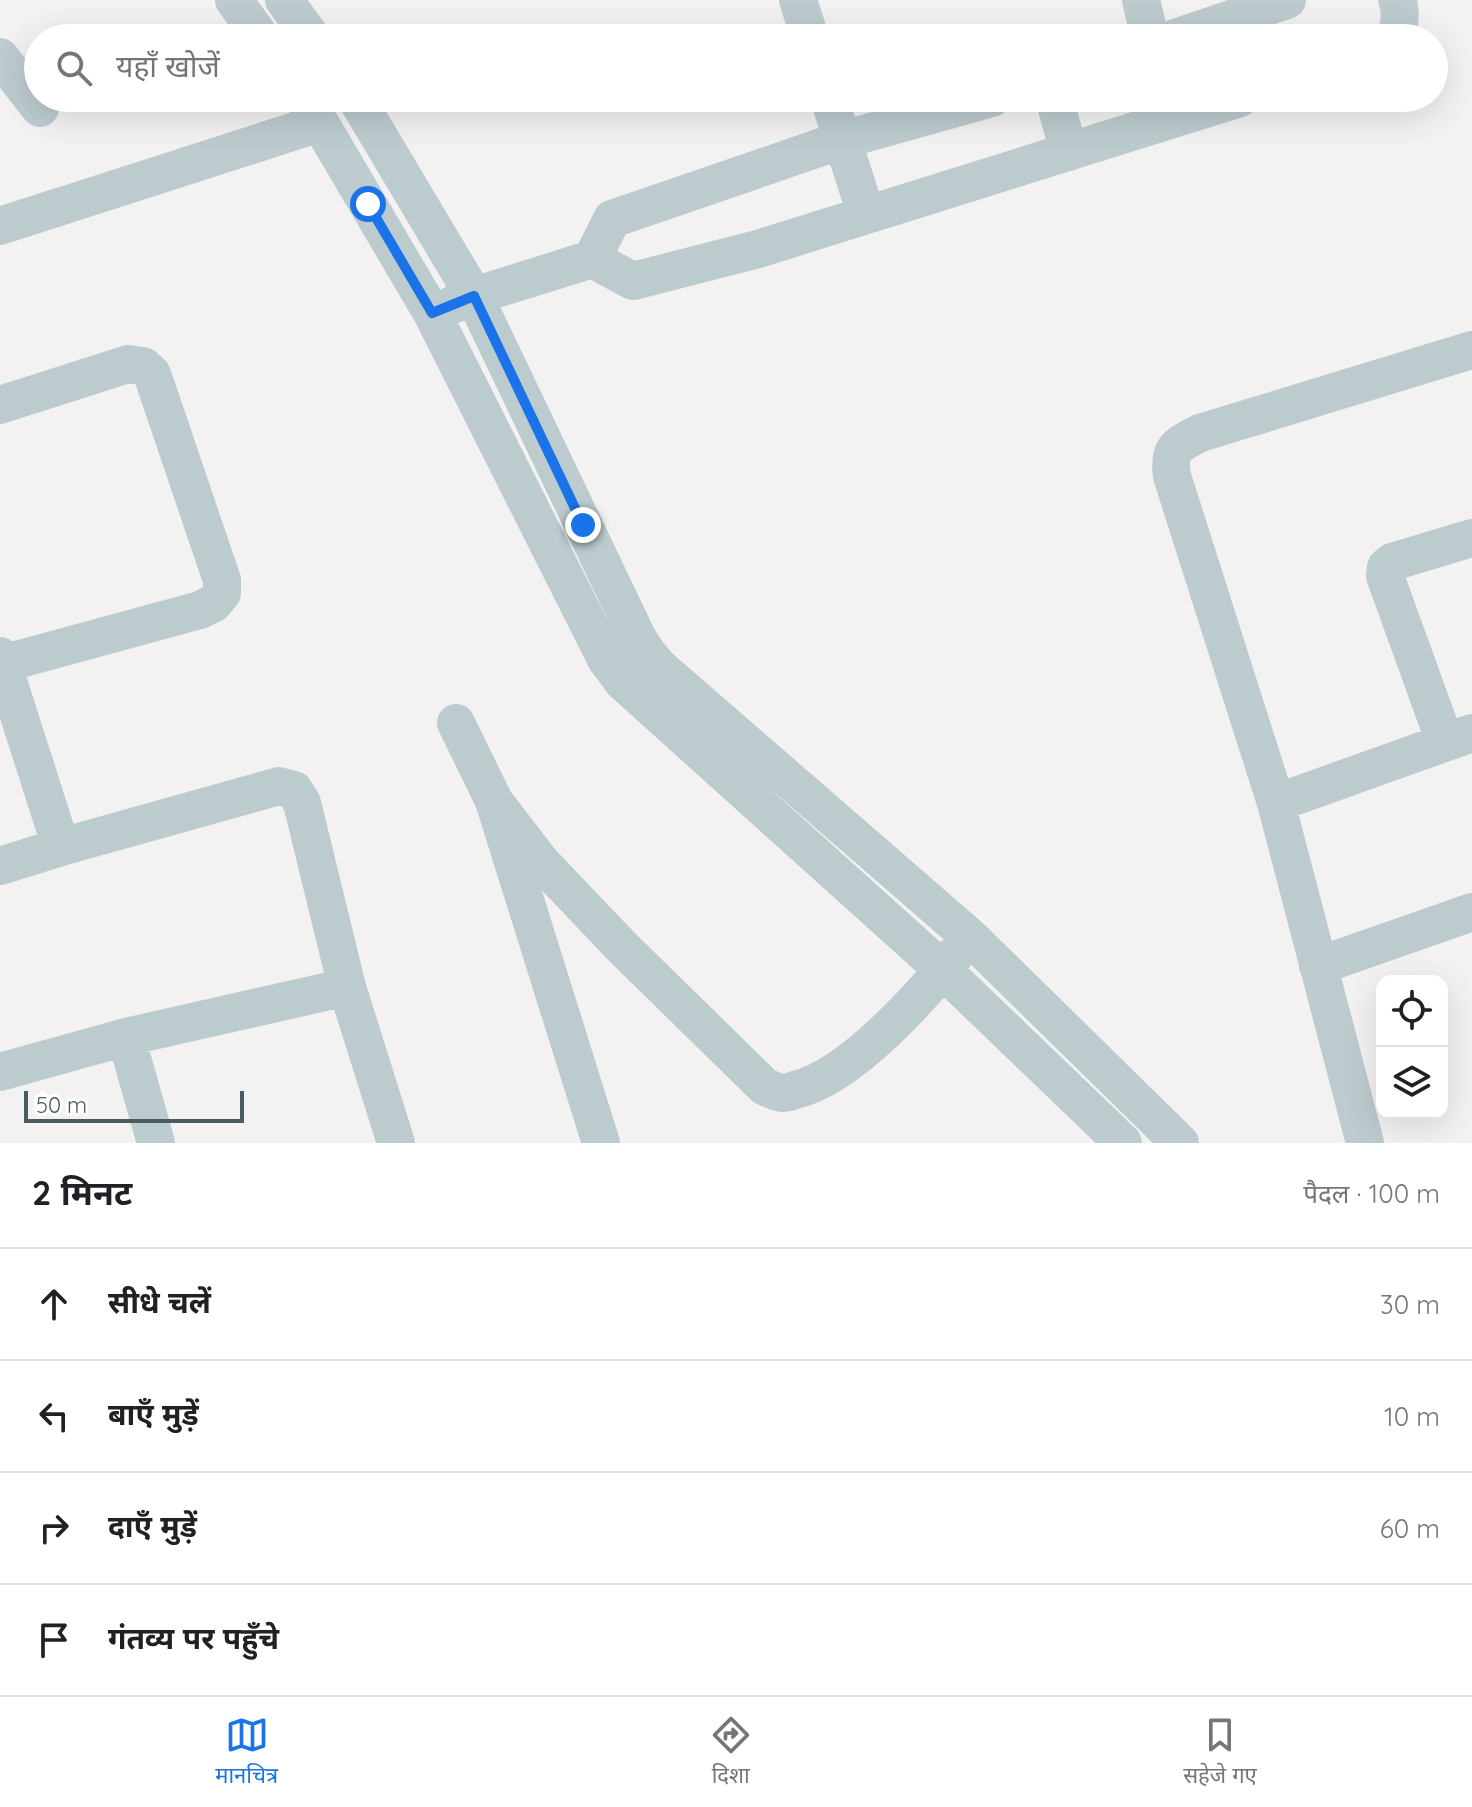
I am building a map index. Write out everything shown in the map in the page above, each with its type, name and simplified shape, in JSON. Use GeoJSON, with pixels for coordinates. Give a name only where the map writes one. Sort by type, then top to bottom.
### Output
{"type":"FeatureCollection","features":[{"type":"Feature","properties":{"kind":"street"},"geometry":{"type":"LineString","coordinates":[[234,0],[251,24]]}},
{"type":"Feature","properties":{"kind":"street"},"geometry":{"type":"LineString","coordinates":[[284,0],[302,24]]}},
{"type":"Feature","properties":{"kind":"street"},"geometry":{"type":"LineString","coordinates":[[798,0],[806,24]]}},
{"type":"Feature","properties":{"kind":"street"},"geometry":{"type":"LineString","coordinates":[[1141,0],[1147,24]]}},
{"type":"Feature","properties":{"kind":"street"},"geometry":{"type":"LineString","coordinates":[[1216,24],[1287,0]]}},
{"type":"Feature","properties":{"kind":"street"},"geometry":{"type":"LineString","coordinates":[[1397,0],[1401,9],[1400,24]]}},
{"type":"Feature","properties":{"kind":"street"},"geometry":{"type":"LineString","coordinates":[[0,57],[24,88]]}},
{"type":"Feature","properties":{"kind":"street"},"geometry":{"type":"LineString","coordinates":[[0,226],[307,112]]}},
{"type":"Feature","properties":{"kind":"street"},"geometry":{"type":"LineString","coordinates":[[313,112],[432,313],[614,671],[943,970],[1123,1143]]}},
{"type":"Feature","properties":{"kind":"street"},"geometry":{"type":"LineString","coordinates":[[364,112],[474,296],[638,639],[648,654],[659,667],[970,937],[1180,1143]]}},
{"type":"Feature","properties":{"kind":"street"},"geometry":{"type":"LineString","coordinates":[[833,112],[866,214]]}},
{"type":"Feature","properties":{"kind":"street"},"geometry":{"type":"LineString","coordinates":[[592,259],[612,219],[842,140],[942,112]]}},
{"type":"Feature","properties":{"kind":"street"},"geometry":{"type":"LineString","coordinates":[[1058,112],[1069,152]]}},
{"type":"Feature","properties":{"kind":"street"},"geometry":{"type":"LineString","coordinates":[[432,313],[474,296],[592,259],[633,281],[758,249],[1196,112]]}},
{"type":"Feature","properties":{"kind":"street"},"geometry":{"type":"LineString","coordinates":[[1365,1143],[1276,803],[1170,462],[1175,449],[1200,433],[1472,350]]}},
{"type":"Feature","properties":{"kind":"street"},"geometry":{"type":"LineString","coordinates":[[0,405],[128,364],[143,366],[152,374],[222,580],[222,593],[214,603],[200,610],[1,660],[61,847]]}},
{"type":"Feature","properties":{"kind":"street"},"geometry":{"type":"LineString","coordinates":[[1276,803],[1459,738],[1385,576],[1386,567],[1392,562],[1472,538]]}},
{"type":"Feature","properties":{"kind":"street"},"geometry":{"type":"LineString","coordinates":[[456,723],[494,801],[601,1143]]}},
{"type":"Feature","properties":{"kind":"street"},"geometry":{"type":"LineString","coordinates":[[0,866],[279,786],[294,790],[302,803],[347,987],[396,1143]]}},
{"type":"Feature","properties":{"kind":"street"},"geometry":{"type":"LineString","coordinates":[[494,801],[541,862],[622,947],[765,1087],[783,1093],[806,1088],[834,1073],[881,1036],[970,937]]}},
{"type":"Feature","properties":{"kind":"street"},"geometry":{"type":"LineString","coordinates":[[1318,966],[1472,912]]}},
{"type":"Feature","properties":{"kind":"street"},"geometry":{"type":"LineString","coordinates":[[0,1072],[126,1037],[347,987]]}},
{"type":"Feature","properties":{"kind":"street"},"geometry":{"type":"LineString","coordinates":[[126,1037],[156,1143]]}},
{"type":"Feature","properties":{"kind":"route"},"geometry":{"type":"LineString","coordinates":[[368,204],[432,313],[474,296],[583,525]]}}]}
